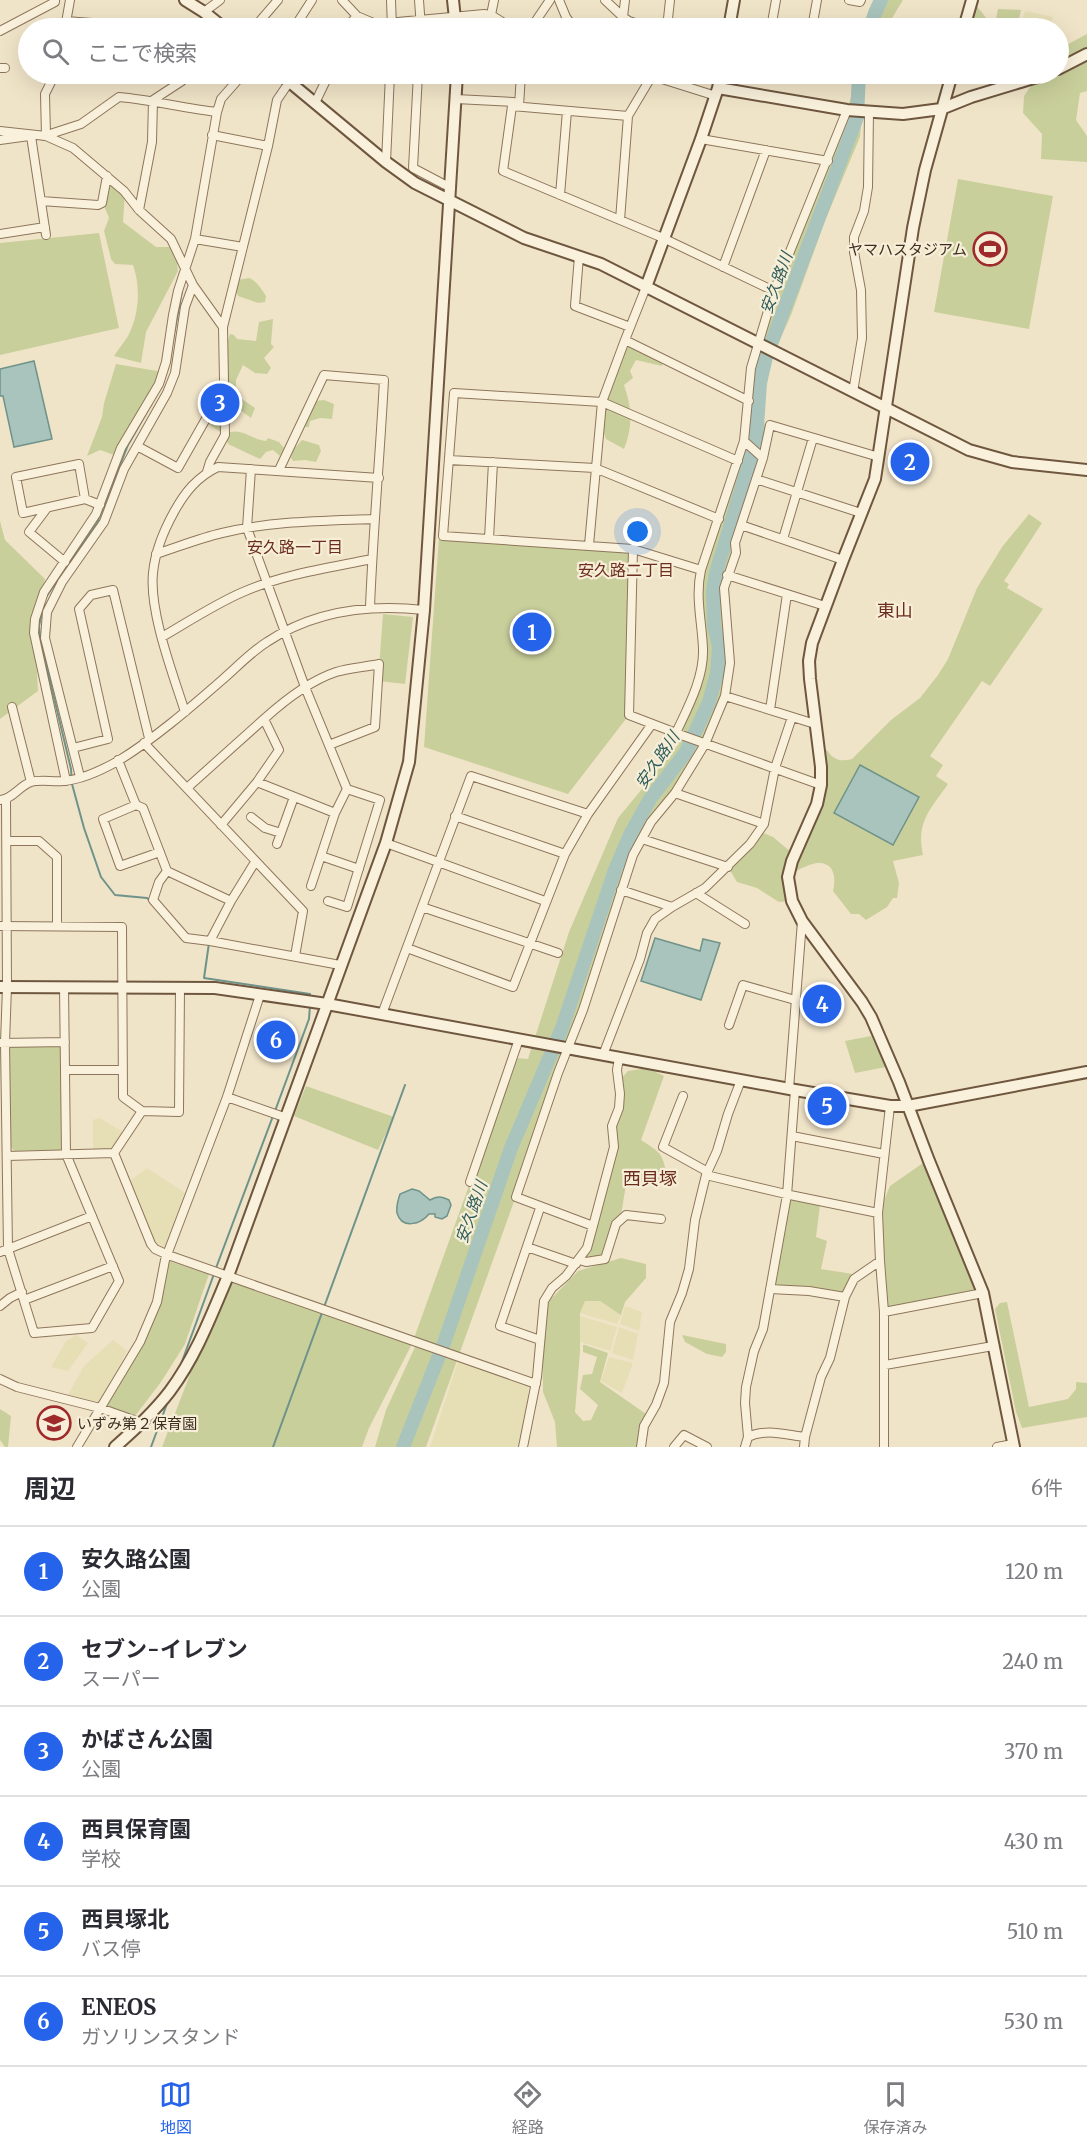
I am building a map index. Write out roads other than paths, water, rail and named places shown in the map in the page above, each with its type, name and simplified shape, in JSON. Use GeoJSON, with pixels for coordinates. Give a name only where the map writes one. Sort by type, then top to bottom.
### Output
{"type":"FeatureCollection","features":[{"type":"Feature","properties":{"kind":"street"},"geometry":{"type":"LineString","coordinates":[[25,18],[55,0]]}},
{"type":"Feature","properties":{"kind":"street"},"geometry":{"type":"LineString","coordinates":[[67,18],[70,0]]}},
{"type":"Feature","properties":{"kind":"street"},"geometry":{"type":"LineString","coordinates":[[185,0],[206,18]]}},
{"type":"Feature","properties":{"kind":"street"},"geometry":{"type":"LineString","coordinates":[[209,18],[220,0]]}},
{"type":"Feature","properties":{"kind":"street"},"geometry":{"type":"LineString","coordinates":[[263,18],[278,0]]}},
{"type":"Feature","properties":{"kind":"street"},"geometry":{"type":"LineString","coordinates":[[300,18],[312,0]]}},
{"type":"Feature","properties":{"kind":"street"},"geometry":{"type":"LineString","coordinates":[[342,0],[362,18]]}},
{"type":"Feature","properties":{"kind":"street"},"geometry":{"type":"LineString","coordinates":[[391,0],[392,18]]}},
{"type":"Feature","properties":{"kind":"street"},"geometry":{"type":"LineString","coordinates":[[419,0],[420,18]]}},
{"type":"Feature","properties":{"kind":"street"},"geometry":{"type":"LineString","coordinates":[[453,0],[455,18]]}},
{"type":"Feature","properties":{"kind":"street"},"geometry":{"type":"LineString","coordinates":[[491,15],[494,0]]}},
{"type":"Feature","properties":{"kind":"street"},"geometry":{"type":"LineString","coordinates":[[538,18],[550,0]]}},
{"type":"Feature","properties":{"kind":"street"},"geometry":{"type":"LineString","coordinates":[[559,0],[567,18]]}},
{"type":"Feature","properties":{"kind":"street"},"geometry":{"type":"LineString","coordinates":[[605,0],[623,17]]}},
{"type":"Feature","properties":{"kind":"street"},"geometry":{"type":"LineString","coordinates":[[623,17],[625,0]]}},
{"type":"Feature","properties":{"kind":"street"},"geometry":{"type":"LineString","coordinates":[[668,18],[669,0]]}},
{"type":"Feature","properties":{"kind":"street"},"geometry":{"type":"LineString","coordinates":[[731,18],[734,0]]}},
{"type":"Feature","properties":{"kind":"street"},"geometry":{"type":"LineString","coordinates":[[773,18],[776,0]]}},
{"type":"Feature","properties":{"kind":"street"},"geometry":{"type":"LineString","coordinates":[[814,18],[817,0]]}},
{"type":"Feature","properties":{"kind":"street"},"geometry":{"type":"LineString","coordinates":[[849,0],[860,2],[861,0]]}},
{"type":"Feature","properties":{"kind":"street"},"geometry":{"type":"LineString","coordinates":[[967,18],[972,0]]}},
{"type":"Feature","properties":{"kind":"street"},"geometry":{"type":"LineString","coordinates":[[478,18],[491,15],[496,18]]}},
{"type":"Feature","properties":{"kind":"street"},"geometry":{"type":"LineString","coordinates":[[0,31],[18,22]]}},
{"type":"Feature","properties":{"kind":"street"},"geometry":{"type":"LineString","coordinates":[[1069,64],[1087,54]]}},
{"type":"Feature","properties":{"kind":"street"},"geometry":{"type":"LineString","coordinates":[[46,136],[45,94],[50,84]]}},
{"type":"Feature","properties":{"kind":"street"},"geometry":{"type":"LineString","coordinates":[[153,100],[177,84]]}},
{"type":"Feature","properties":{"kind":"street"},"geometry":{"type":"LineString","coordinates":[[66,781],[34,633],[38,606],[44,592],[87,530],[100,505],[121,448],[159,384],[166,362],[178,291],[187,270],[195,239],[217,112],[221,99],[234,84]]}},
{"type":"Feature","properties":{"kind":"street"},"geometry":{"type":"LineString","coordinates":[[207,472],[225,435],[223,327],[277,100],[288,84]]}},
{"type":"Feature","properties":{"kind":"street"},"geometry":{"type":"LineString","coordinates":[[293,84],[386,162],[415,183],[524,238],[601,264],[853,392],[886,406],[969,450],[1012,462],[1087,470]]}},
{"type":"Feature","properties":{"kind":"street"},"geometry":{"type":"LineString","coordinates":[[315,103],[324,84]]}},
{"type":"Feature","properties":{"kind":"street"},"geometry":{"type":"LineString","coordinates":[[386,162],[390,84]]}},
{"type":"Feature","properties":{"kind":"street"},"geometry":{"type":"LineString","coordinates":[[417,84],[413,168],[451,188]]}},
{"type":"Feature","properties":{"kind":"street"},"geometry":{"type":"LineString","coordinates":[[115,1447],[142,1423],[169,1393],[204,1332],[228,1276],[284,1117],[386,843],[409,762],[424,610],[457,84]]}},
{"type":"Feature","properties":{"kind":"street"},"geometry":{"type":"LineString","coordinates":[[520,84],[502,171],[663,238],[774,291]]}},
{"type":"Feature","properties":{"kind":"street"},"geometry":{"type":"LineString","coordinates":[[620,220],[628,116],[645,84]]}},
{"type":"Feature","properties":{"kind":"street"},"geometry":{"type":"LineString","coordinates":[[687,84],[717,92],[849,110],[903,114],[941,109],[1014,84]]}},
{"type":"Feature","properties":{"kind":"street"},"geometry":{"type":"LineString","coordinates":[[589,545],[602,402],[701,139],[719,84]]}},
{"type":"Feature","properties":{"kind":"street"},"geometry":{"type":"LineString","coordinates":[[949,84],[913,228],[875,479],[812,643],[809,661],[821,785],[817,804],[789,871],[790,895],[802,921],[866,1010],[899,1082],[983,1293],[1013,1445],[997,1447]]}},
{"type":"Feature","properties":{"kind":"street"},"geometry":{"type":"LineString","coordinates":[[0,140],[46,136],[81,124],[118,97],[153,100],[183,108],[217,112]]}},
{"type":"Feature","properties":{"kind":"street"},"geometry":{"type":"LineString","coordinates":[[456,99],[502,100],[513,102],[516,106],[628,116]]}},
{"type":"Feature","properties":{"kind":"street"},"geometry":{"type":"LineString","coordinates":[[139,210],[152,142],[153,100]]}},
{"type":"Feature","properties":{"kind":"street"},"geometry":{"type":"LineString","coordinates":[[680,735],[698,679],[703,651],[698,585],[701,570],[746,442],[751,368],[774,291],[849,110]]}},
{"type":"Feature","properties":{"kind":"street"},"geometry":{"type":"LineString","coordinates":[[560,195],[567,111]]}},
{"type":"Feature","properties":{"kind":"street"},"geometry":{"type":"LineString","coordinates":[[853,392],[862,338],[861,290],[854,252],[854,237],[864,211],[868,187],[867,112]]}},
{"type":"Feature","properties":{"kind":"street"},"geometry":{"type":"LineString","coordinates":[[0,131],[46,136],[73,148],[107,176],[171,239],[193,285],[223,327]]}},
{"type":"Feature","properties":{"kind":"street"},"geometry":{"type":"LineString","coordinates":[[212,135],[267,147]]}},
{"type":"Feature","properties":{"kind":"street"},"geometry":{"type":"LineString","coordinates":[[0,234],[45,231],[31,136]]}},
{"type":"Feature","properties":{"kind":"street"},"geometry":{"type":"LineString","coordinates":[[701,139],[828,161]]}},
{"type":"Feature","properties":{"kind":"street"},"geometry":{"type":"LineString","coordinates":[[723,267],[766,150]]}},
{"type":"Feature","properties":{"kind":"street"},"geometry":{"type":"LineString","coordinates":[[41,201],[98,205],[102,203],[107,176]]}},
{"type":"Feature","properties":{"kind":"street"},"geometry":{"type":"LineString","coordinates":[[195,239],[243,247]]}},
{"type":"Feature","properties":{"kind":"street"},"geometry":{"type":"LineString","coordinates":[[579,256],[575,306],[630,327]]}},
{"type":"Feature","properties":{"kind":"street"},"geometry":{"type":"LineString","coordinates":[[80,777],[45,638],[47,612],[62,582],[104,522],[111,509],[124,469],[167,393],[174,373],[185,307],[193,285]]}},
{"type":"Feature","properties":{"kind":"street"},"geometry":{"type":"LineString","coordinates":[[625,340],[748,401]]}},
{"type":"Feature","properties":{"kind":"street"},"geometry":{"type":"LineString","coordinates":[[279,470],[324,375],[384,380],[370,607]]}},
{"type":"Feature","properties":{"kind":"street"},"geometry":{"type":"LineString","coordinates":[[137,446],[178,468],[225,385]]}},
{"type":"Feature","properties":{"kind":"street"},"geometry":{"type":"LineString","coordinates":[[701,570],[633,549],[443,536],[454,393],[602,402],[738,461]]}},
{"type":"Feature","properties":{"kind":"street"},"geometry":{"type":"LineString","coordinates":[[143,411],[153,417]]}},
{"type":"Feature","properties":{"kind":"street"},"geometry":{"type":"LineString","coordinates":[[593,1226],[540,1208],[516,1197],[583,1010],[633,855],[651,822],[675,793],[705,744],[725,696],[730,663],[724,588],[736,553],[735,543],[756,479],[770,425],[879,457]]}},
{"type":"Feature","properties":{"kind":"street"},"geometry":{"type":"LineString","coordinates":[[783,539],[813,438]]}},
{"type":"Feature","properties":{"kind":"street"},"geometry":{"type":"LineString","coordinates":[[746,442],[761,457]]}},
{"type":"Feature","properties":{"kind":"street"},"geometry":{"type":"LineString","coordinates":[[449,460],[595,468],[719,519]]}},
{"type":"Feature","properties":{"kind":"street"},"geometry":{"type":"LineString","coordinates":[[489,539],[493,462]]}},
{"type":"Feature","properties":{"kind":"street"},"geometry":{"type":"LineString","coordinates":[[85,499],[79,464],[16,477],[23,513],[85,499],[100,505]]}},
{"type":"Feature","properties":{"kind":"street"},"geometry":{"type":"LineString","coordinates":[[185,712],[162,637],[152,590],[156,554],[182,497],[197,479],[218,467],[379,478]]}},
{"type":"Feature","properties":{"kind":"street"},"geometry":{"type":"LineString","coordinates":[[251,469],[247,528],[305,687],[347,789],[380,800],[347,907],[328,901]]}},
{"type":"Feature","properties":{"kind":"street"},"geometry":{"type":"LineString","coordinates":[[756,479],[861,513]]}},
{"type":"Feature","properties":{"kind":"street"},"geometry":{"type":"LineString","coordinates":[[47,508],[29,532],[65,562]]}},
{"type":"Feature","properties":{"kind":"street"},"geometry":{"type":"LineString","coordinates":[[156,554],[222,533],[247,528],[374,519]]}},
{"type":"Feature","properties":{"kind":"street"},"geometry":{"type":"LineString","coordinates":[[741,525],[843,560]]}},
{"type":"Feature","properties":{"kind":"street"},"geometry":{"type":"LineString","coordinates":[[633,549],[629,715],[821,785]]}},
{"type":"Feature","properties":{"kind":"street"},"geometry":{"type":"LineString","coordinates":[[162,637],[241,592],[290,575],[372,559]]}},
{"type":"Feature","properties":{"kind":"street"},"geometry":{"type":"LineString","coordinates":[[728,575],[825,606]]}},
{"type":"Feature","properties":{"kind":"street"},"geometry":{"type":"LineString","coordinates":[[55,576],[62,582]]}},
{"type":"Feature","properties":{"kind":"street"},"geometry":{"type":"LineString","coordinates":[[73,748],[108,739],[79,609],[91,595],[113,590],[146,740],[187,788],[303,911],[295,956]]}},
{"type":"Feature","properties":{"kind":"street"},"geometry":{"type":"LineString","coordinates":[[770,710],[788,594]]}},
{"type":"Feature","properties":{"kind":"street"},"geometry":{"type":"LineString","coordinates":[[64,987],[66,1154],[119,1281],[93,1329],[34,1333],[23,1296],[4,1251],[7,1156],[3,1145],[3,872],[7,841],[3,800],[31,782],[66,781],[99,771],[118,760],[185,712],[266,643],[284,632],[318,617],[346,610],[393,607],[424,610]]}},
{"type":"Feature","properties":{"kind":"street"},"geometry":{"type":"LineString","coordinates":[[187,788],[283,702],[305,687],[336,672],[379,664],[375,727],[329,744]]}},
{"type":"Feature","properties":{"kind":"street"},"geometry":{"type":"LineString","coordinates":[[725,696],[815,724]]}},
{"type":"Feature","properties":{"kind":"street"},"geometry":{"type":"LineString","coordinates":[[12,707],[31,782]]}},
{"type":"Feature","properties":{"kind":"street"},"geometry":{"type":"LineString","coordinates":[[603,1055],[640,959],[647,933],[655,919],[705,888],[750,844],[764,824],[775,768],[792,717]]}},
{"type":"Feature","properties":{"kind":"street"},"geometry":{"type":"LineString","coordinates":[[221,825],[257,782],[279,750],[264,719]]}},
{"type":"Feature","properties":{"kind":"street"},"geometry":{"type":"LineString","coordinates":[[407,948],[513,987],[565,854],[588,814],[652,724]]}},
{"type":"Feature","properties":{"kind":"street"},"geometry":{"type":"LineString","coordinates":[[118,760],[136,805]]}},
{"type":"Feature","properties":{"kind":"street"},"geometry":{"type":"LineString","coordinates":[[382,1014],[454,816],[471,776],[588,814]]}},
{"type":"Feature","properties":{"kind":"street"},"geometry":{"type":"LineString","coordinates":[[257,782],[334,813]]}},
{"type":"Feature","properties":{"kind":"street"},"geometry":{"type":"LineString","coordinates":[[311,885],[334,813],[347,789]]}},
{"type":"Feature","properties":{"kind":"street"},"geometry":{"type":"LineString","coordinates":[[675,793],[764,824]]}},
{"type":"Feature","properties":{"kind":"street"},"geometry":{"type":"LineString","coordinates":[[277,844],[294,797]]}},
{"type":"Feature","properties":{"kind":"street"},"geometry":{"type":"LineString","coordinates":[[160,852],[120,866],[104,819],[136,805],[144,808],[167,871],[231,901]]}},
{"type":"Feature","properties":{"kind":"street"},"geometry":{"type":"LineString","coordinates":[[454,816],[565,854]]}},
{"type":"Feature","properties":{"kind":"street"},"geometry":{"type":"LineString","coordinates":[[251,817],[265,828],[281,833]]}},
{"type":"Feature","properties":{"kind":"street"},"geometry":{"type":"LineString","coordinates":[[642,839],[728,867]]}},
{"type":"Feature","properties":{"kind":"street"},"geometry":{"type":"LineString","coordinates":[[7,841],[39,841],[57,857],[57,926]]}},
{"type":"Feature","properties":{"kind":"street"},"geometry":{"type":"LineString","coordinates":[[386,843],[545,901]]}},
{"type":"Feature","properties":{"kind":"street"},"geometry":{"type":"LineString","coordinates":[[321,856],[359,869]]}},
{"type":"Feature","properties":{"kind":"street"},"geometry":{"type":"LineString","coordinates":[[210,941],[255,862]]}},
{"type":"Feature","properties":{"kind":"street"},"geometry":{"type":"LineString","coordinates":[[167,871],[159,882],[153,900],[186,938],[340,965]]}},
{"type":"Feature","properties":{"kind":"street"},"geometry":{"type":"LineString","coordinates":[[621,890],[672,907]]}},
{"type":"Feature","properties":{"kind":"street"},"geometry":{"type":"LineString","coordinates":[[696,893],[745,924]]}},
{"type":"Feature","properties":{"kind":"street"},"geometry":{"type":"LineString","coordinates":[[422,907],[558,953]]}},
{"type":"Feature","properties":{"kind":"street"},"geometry":{"type":"LineString","coordinates":[[745,1447],[748,1437],[746,1387],[754,1351],[763,1329],[787,1195],[792,1136],[795,1000],[802,921]]}},
{"type":"Feature","properties":{"kind":"street"},"geometry":{"type":"LineString","coordinates":[[3,926],[122,927],[123,1097],[142,1111],[179,1112],[180,987]]}},
{"type":"Feature","properties":{"kind":"street"},"geometry":{"type":"LineString","coordinates":[[729,1025],[743,985],[795,1000]]}},
{"type":"Feature","properties":{"kind":"street"},"geometry":{"type":"LineString","coordinates":[[4,987],[215,988],[327,1004],[890,1106],[908,1106],[1087,1072]]}},
{"type":"Feature","properties":{"kind":"street"},"geometry":{"type":"LineString","coordinates":[[77,1447],[140,1342],[157,1302],[168,1255],[227,1097],[260,995]]}},
{"type":"Feature","properties":{"kind":"street"},"geometry":{"type":"LineString","coordinates":[[470,1182],[519,1039]]}},
{"type":"Feature","properties":{"kind":"street"},"geometry":{"type":"LineString","coordinates":[[3,1043],[65,1042]]}},
{"type":"Feature","properties":{"kind":"street"},"geometry":{"type":"LineString","coordinates":[[523,1447],[536,1384],[544,1300],[552,1288],[578,1262],[587,1248],[614,1147],[612,1126],[619,1108],[617,1070],[619,1058]]}},
{"type":"Feature","properties":{"kind":"street"},"geometry":{"type":"LineString","coordinates":[[65,1070],[122,1070]]}},
{"type":"Feature","properties":{"kind":"street"},"geometry":{"type":"LineString","coordinates":[[641,1447],[644,1426],[656,1405],[663,1383],[669,1322],[682,1293],[689,1269],[694,1220],[707,1174],[741,1080]]}},
{"type":"Feature","properties":{"kind":"street"},"geometry":{"type":"LineString","coordinates":[[683,1096],[663,1147],[707,1174],[787,1195],[878,1213]]}},
{"type":"Feature","properties":{"kind":"street"},"geometry":{"type":"LineString","coordinates":[[227,1097],[284,1117]]}},
{"type":"Feature","properties":{"kind":"street"},"geometry":{"type":"LineString","coordinates":[[884,1447],[885,1311],[878,1213],[890,1106]]}},
{"type":"Feature","properties":{"kind":"street"},"geometry":{"type":"LineString","coordinates":[[114,1154],[142,1111]]}},
{"type":"Feature","properties":{"kind":"street"},"geometry":{"type":"LineString","coordinates":[[792,1136],[884,1154]]}},
{"type":"Feature","properties":{"kind":"street"},"geometry":{"type":"LineString","coordinates":[[7,1156],[114,1154]]}},
{"type":"Feature","properties":{"kind":"street"},"geometry":{"type":"LineString","coordinates":[[114,1154],[155,1249],[536,1384]]}},
{"type":"Feature","properties":{"kind":"street"},"geometry":{"type":"LineString","coordinates":[[540,1208],[500,1326],[540,1340]]}},
{"type":"Feature","properties":{"kind":"street"},"geometry":{"type":"LineString","coordinates":[[527,1247],[578,1262],[604,1259],[616,1224],[626,1215],[661,1219]]}},
{"type":"Feature","properties":{"kind":"street"},"geometry":{"type":"LineString","coordinates":[[4,1251],[92,1216]]}},
{"type":"Feature","properties":{"kind":"street"},"geometry":{"type":"LineString","coordinates":[[804,1447],[821,1377],[830,1358],[845,1298],[854,1279],[880,1261]]}},
{"type":"Feature","properties":{"kind":"street"},"geometry":{"type":"LineString","coordinates":[[0,1306],[9,1298],[23,1296],[113,1266]]}},
{"type":"Feature","properties":{"kind":"street"},"geometry":{"type":"LineString","coordinates":[[770,1289],[809,1291],[845,1298]]}},
{"type":"Feature","properties":{"kind":"street"},"geometry":{"type":"LineString","coordinates":[[885,1311],[983,1293]]}},
{"type":"Feature","properties":{"kind":"street"},"geometry":{"type":"LineString","coordinates":[[885,1365],[993,1346]]}},
{"type":"Feature","properties":{"kind":"street"},"geometry":{"type":"LineString","coordinates":[[0,1380],[17,1387],[100,1408],[142,1423]]}},
{"type":"Feature","properties":{"kind":"street"},"geometry":{"type":"LineString","coordinates":[[748,1437],[768,1432],[805,1437]]}},
{"type":"Feature","properties":{"kind":"street"},"geometry":{"type":"LineString","coordinates":[[674,1447],[684,1435],[707,1447]]}},
{"type":"Feature","properties":{"kind":"water"},"geometry":{"type":"Polygon","coordinates":[[[34,361],[52,439],[14,447],[3,396],[0,396],[0,369],[34,361]]]}},
{"type":"Feature","properties":{"kind":"water"},"geometry":{"type":"Polygon","coordinates":[[[860,765],[919,797],[893,845],[834,813],[860,765]]]}},
{"type":"Feature","properties":{"kind":"water"},"geometry":{"type":"Polygon","coordinates":[[[655,938],[700,951],[703,939],[720,943],[701,1000],[641,981],[655,938]]]}},
{"type":"Feature","properties":{"kind":"water"},"geometry":{"type":"Polygon","coordinates":[[[412,1189],[419,1191],[430,1200],[439,1197],[449,1200],[451,1205],[447,1216],[442,1219],[435,1217],[435,1214],[429,1214],[417,1223],[403,1222],[397,1213],[400,1194],[412,1189]]]}},
{"type":"Feature","properties":{"kind":"waterway","name":"安久路川"},"geometry":{"type":"LineString","coordinates":[[873,18],[881,0]]}},
{"type":"Feature","properties":{"kind":"waterway","name":"安久路川"},"geometry":{"type":"LineString","coordinates":[[403,1447],[444,1343],[511,1148],[562,1028],[615,870],[630,835],[650,799],[686,752],[709,702],[717,673],[719,647],[714,626],[713,591],[716,573],[756,440],[760,383],[766,357],[857,117],[859,84]]}},
{"type":"Feature","properties":{"kind":"waterway"},"geometry":{"type":"LineString","coordinates":[[172,344],[182,291]]}},
{"type":"Feature","properties":{"kind":"waterway"},"geometry":{"type":"LineString","coordinates":[[46,597],[97,523],[128,445],[152,403]]}},
{"type":"Feature","properties":{"kind":"waterway"},"geometry":{"type":"LineString","coordinates":[[43,608],[39,626],[40,639],[71,769],[72,784],[101,877],[115,895],[147,898],[150,901]]}},
{"type":"Feature","properties":{"kind":"waterway"},"geometry":{"type":"LineString","coordinates":[[209,943],[204,978],[310,994],[310,997]]}},
{"type":"Feature","properties":{"kind":"waterway"},"geometry":{"type":"LineString","coordinates":[[275,1111],[309,1019],[310,1006]]}},
{"type":"Feature","properties":{"kind":"waterway"},"geometry":{"type":"LineString","coordinates":[[273,1447],[405,1085]]}},
{"type":"Feature","properties":{"kind":"waterway"},"geometry":{"type":"LineString","coordinates":[[216,1268],[273,1116]]}},
{"type":"Feature","properties":{"kind":"waterway"},"geometry":{"type":"LineString","coordinates":[[180,1367],[214,1274]]}},
{"type":"Feature","properties":{"kind":"waterway"},"geometry":{"type":"LineString","coordinates":[[151,1447],[168,1401]]}},
{"type":"Feature","properties":{"kind":"place","name":"ヤマハスタジアム"},"geometry":{"type":"Point","coordinates":[990,249]}},
{"type":"Feature","properties":{"kind":"place","name":"かばさん公園"},"geometry":{"type":"Point","coordinates":[220,403]}},
{"type":"Feature","properties":{"kind":"place","name":"セブン-イレブン"},"geometry":{"type":"Point","coordinates":[910,462]}},
{"type":"Feature","properties":{"kind":"place","name":"安久路公園"},"geometry":{"type":"Point","coordinates":[532,632]}},
{"type":"Feature","properties":{"kind":"place","name":"西貝保育園"},"geometry":{"type":"Point","coordinates":[822,1004]}},
{"type":"Feature","properties":{"kind":"place","name":"ENEOS"},"geometry":{"type":"Point","coordinates":[276,1040]}},
{"type":"Feature","properties":{"kind":"place","name":"西貝塚北"},"geometry":{"type":"Point","coordinates":[827,1106]}},
{"type":"Feature","properties":{"kind":"place","name":"いずみ第２保育園"},"geometry":{"type":"Point","coordinates":[54,1423]}},
{"type":"Feature","properties":{"kind":"district","name":"安久路一丁目"},"geometry":{"type":"Point","coordinates":[295,547]}},
{"type":"Feature","properties":{"kind":"district","name":"安久路二丁目"},"geometry":{"type":"Point","coordinates":[626,570]}},
{"type":"Feature","properties":{"kind":"district","name":"東山"},"geometry":{"type":"Point","coordinates":[895,610]}},
{"type":"Feature","properties":{"kind":"district","name":"西貝塚"},"geometry":{"type":"Point","coordinates":[650,1178]}}]}
